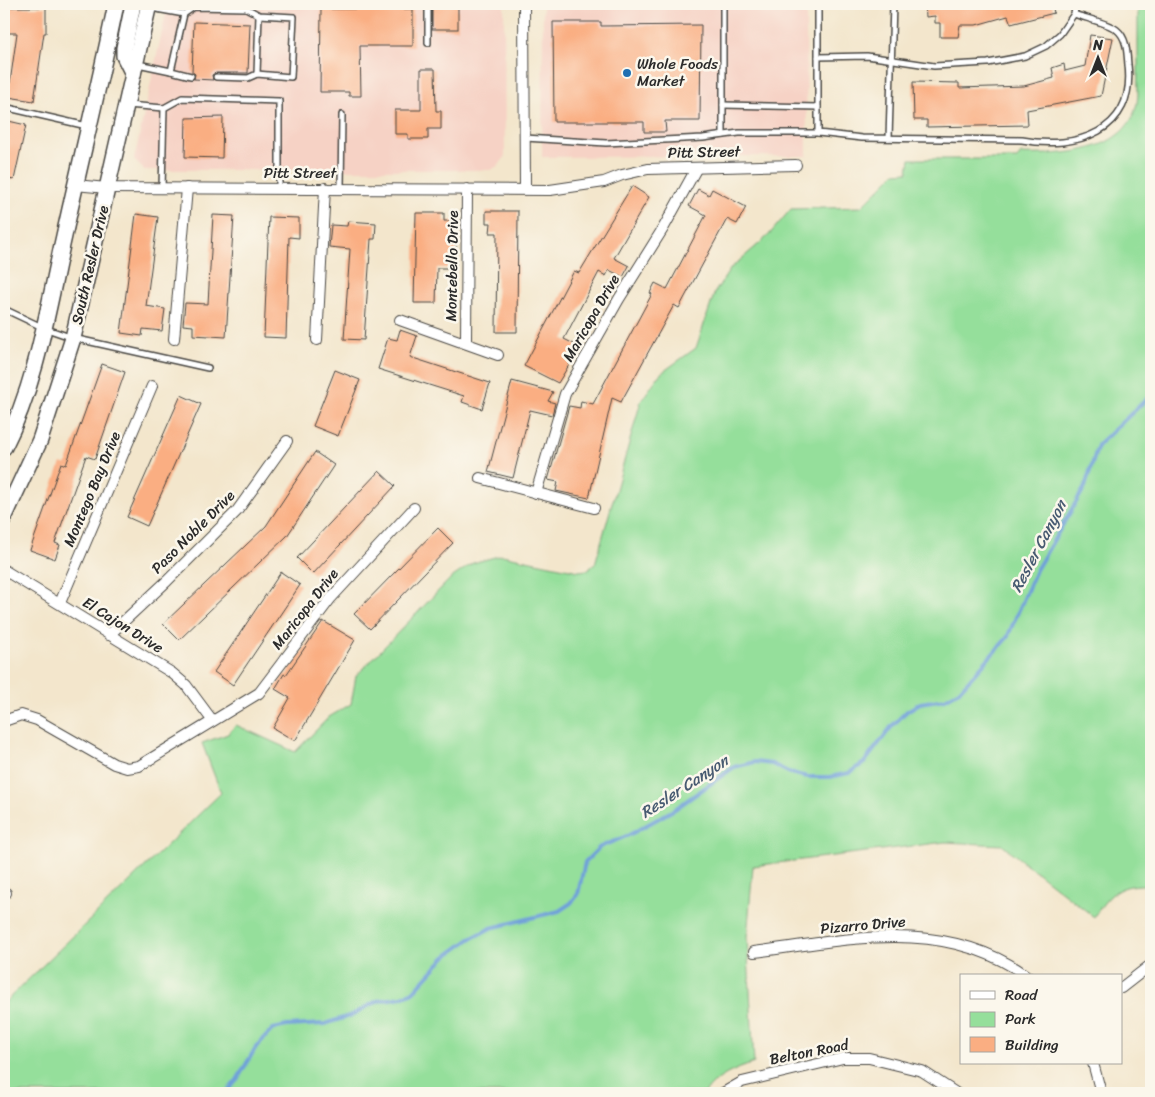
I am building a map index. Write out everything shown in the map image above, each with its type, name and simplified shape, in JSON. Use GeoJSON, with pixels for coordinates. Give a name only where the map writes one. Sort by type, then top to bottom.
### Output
{"type":"FeatureCollection","features":[{"type":"Feature","properties":{"kind":"main road","name":"South Resler Drive"},"geometry":{"type":"LineString","coordinates":[[4,447],[44,328],[116,4]]}},
{"type":"Feature","properties":{"kind":"main road"},"geometry":{"type":"LineString","coordinates":[[134,68],[124,56],[124,48],[143,5]]}},
{"type":"Feature","properties":{"kind":"main road","name":"South Resler Drive"},"geometry":{"type":"LineString","coordinates":[[4,518],[40,440],[74,338],[134,68]]}},
{"type":"Feature","properties":{"kind":"street"},"geometry":{"type":"LineString","coordinates":[[524,4],[525,189]]}},
{"type":"Feature","properties":{"kind":"street","name":"Pitt Street"},"geometry":{"type":"LineString","coordinates":[[75,184],[107,188],[550,190],[604,182],[622,175],[648,169],[796,165]]}},
{"type":"Feature","properties":{"kind":"street","name":"Maricopa Drive"},"geometry":{"type":"LineString","coordinates":[[536,493],[565,394],[696,169]]}},
{"type":"Feature","properties":{"kind":"street"},"geometry":{"type":"LineString","coordinates":[[174,339],[187,188]]}},
{"type":"Feature","properties":{"kind":"street"},"geometry":{"type":"LineString","coordinates":[[317,340],[325,188]]}},
{"type":"Feature","properties":{"kind":"street","name":"Montebello Drive"},"geometry":{"type":"LineString","coordinates":[[466,343],[468,189]]}},
{"type":"Feature","properties":{"kind":"street","name":"Montebello Drive"},"geometry":{"type":"LineString","coordinates":[[400,320],[498,355]]}},
{"type":"Feature","properties":{"kind":"street","name":"Montego Bay Drive"},"geometry":{"type":"LineString","coordinates":[[60,603],[152,386]]}},
{"type":"Feature","properties":{"kind":"street","name":"Paso Noble Drive"},"geometry":{"type":"LineString","coordinates":[[109,635],[167,581],[237,511],[248,499],[287,441]]}},
{"type":"Feature","properties":{"kind":"street"},"geometry":{"type":"LineString","coordinates":[[480,478],[594,508]]}},
{"type":"Feature","properties":{"kind":"street","name":"Maricopa Drive"},"geometry":{"type":"LineString","coordinates":[[4,721],[21,715],[37,720],[114,764],[127,768],[140,766],[212,720],[259,693],[331,598],[414,508]]}},
{"type":"Feature","properties":{"kind":"street","name":"El Cajon Drive"},"geometry":{"type":"LineString","coordinates":[[4,570],[172,673],[186,685],[212,720]]}},
{"type":"Feature","properties":{"kind":"street","name":"Pizarro Drive"},"geometry":{"type":"LineString","coordinates":[[754,952],[884,936],[918,936],[974,949],[1023,974]]}},
{"type":"Feature","properties":{"kind":"street"},"geometry":{"type":"LineString","coordinates":[[1122,987],[1148,967]]}},
{"type":"Feature","properties":{"kind":"street","name":"Belton Road"},"geometry":{"type":"LineString","coordinates":[[723,1093],[742,1082],[843,1058],[869,1058],[896,1063],[922,1071],[956,1093]]}},
{"type":"Feature","properties":{"kind":"street"},"geometry":{"type":"LineString","coordinates":[[1092,1064],[1101,1093]]}},
{"type":"Feature","properties":{"kind":"lane"},"geometry":{"type":"LineString","coordinates":[[426,4],[428,8],[428,43]]}},
{"type":"Feature","properties":{"kind":"lane"},"geometry":{"type":"LineString","coordinates":[[723,4],[723,135]]}},
{"type":"Feature","properties":{"kind":"lane"},"geometry":{"type":"LineString","coordinates":[[818,4],[818,133]]}},
{"type":"Feature","properties":{"kind":"lane"},"geometry":{"type":"LineString","coordinates":[[889,138],[893,4]]}},
{"type":"Feature","properties":{"kind":"lane"},"geometry":{"type":"LineString","coordinates":[[818,57],[867,56],[934,66],[988,63],[1025,56],[1046,46],[1060,34],[1074,14],[1076,4]]}},
{"type":"Feature","properties":{"kind":"lane"},"geometry":{"type":"LineString","coordinates":[[143,5],[184,14]]}},
{"type":"Feature","properties":{"kind":"lane"},"geometry":{"type":"LineString","coordinates":[[171,72],[184,14],[194,7],[246,8],[259,15],[294,17],[291,77],[257,74],[248,78],[216,77]]}},
{"type":"Feature","properties":{"kind":"lane"},"geometry":{"type":"LineString","coordinates":[[525,138],[606,143],[723,135],[818,133],[889,138],[1022,140],[1046,144],[1072,142],[1094,134],[1111,122],[1123,106],[1128,92],[1129,73],[1126,44],[1117,30],[1074,14]]}},
{"type":"Feature","properties":{"kind":"lane"},"geometry":{"type":"LineString","coordinates":[[257,74],[259,15]]}},
{"type":"Feature","properties":{"kind":"lane"},"geometry":{"type":"LineString","coordinates":[[134,68],[191,76]]}},
{"type":"Feature","properties":{"kind":"lane"},"geometry":{"type":"LineString","coordinates":[[126,104],[164,108],[182,98],[280,101],[279,188]]}},
{"type":"Feature","properties":{"kind":"lane"},"geometry":{"type":"LineString","coordinates":[[723,105],[818,107]]}},
{"type":"Feature","properties":{"kind":"lane"},"geometry":{"type":"LineString","coordinates":[[4,107],[90,126]]}},
{"type":"Feature","properties":{"kind":"lane"},"geometry":{"type":"LineString","coordinates":[[162,188],[164,108]]}},
{"type":"Feature","properties":{"kind":"lane"},"geometry":{"type":"LineString","coordinates":[[341,188],[342,115]]}},
{"type":"Feature","properties":{"kind":"lane"},"geometry":{"type":"LineString","coordinates":[[4,309],[44,328],[74,338],[208,368]]}},
{"type":"Feature","properties":{"kind":"path"},"geometry":{"type":"LineString","coordinates":[[667,4],[667,10]]}},
{"type":"Feature","properties":{"kind":"shaded area"},"geometry":{"type":"Polygon","coordinates":[[[168,4],[504,4],[505,157],[499,165],[491,170],[144,170],[134,160],[168,4]]]}},
{"type":"Feature","properties":{"kind":"shaded area"},"geometry":{"type":"Polygon","coordinates":[[[543,4],[806,4],[807,156],[542,157],[543,4]]]}},
{"type":"Feature","properties":{"kind":"green space"},"geometry":{"type":"Polygon","coordinates":[[[1138,4],[1151,4],[1151,885],[1131,886],[1117,891],[1111,895],[1094,917],[1002,845],[945,842],[753,866],[747,937],[754,1063],[721,1078],[705,1093],[4,1093],[4,1003],[221,793],[202,743],[228,734],[236,725],[295,752],[329,717],[351,704],[356,676],[450,579],[473,563],[502,555],[579,571],[587,570],[595,564],[641,401],[660,374],[696,348],[715,292],[731,268],[768,236],[791,209],[861,207],[895,173],[908,172],[910,159],[1017,159],[1021,154],[1055,154],[1090,148],[1106,142],[1120,133],[1131,120],[1137,103],[1138,4]]]}},
{"type":"Feature","properties":{"kind":"building"},"geometry":{"type":"Polygon","coordinates":[[[432,4],[458,4],[458,29],[432,29],[432,4]]]}},
{"type":"Feature","properties":{"kind":"building"},"geometry":{"type":"Polygon","coordinates":[[[925,4],[1052,4],[1054,13],[1011,24],[1008,16],[976,25],[960,25],[958,37],[940,37],[940,23],[935,23],[935,16],[926,17],[925,4]]]}},
{"type":"Feature","properties":{"kind":"building"},"geometry":{"type":"Polygon","coordinates":[[[4,7],[46,7],[46,33],[44,33],[34,101],[8,97],[17,33],[4,33],[4,7]]]}},
{"type":"Feature","properties":{"kind":"building"},"geometry":{"type":"Polygon","coordinates":[[[321,9],[413,9],[413,46],[360,46],[361,96],[349,96],[349,92],[320,92],[321,9]]]}},
{"type":"Feature","properties":{"kind":"building"},"geometry":{"type":"Polygon","coordinates":[[[194,22],[250,24],[248,73],[216,73],[212,75],[213,80],[194,79],[195,74],[192,72],[194,22]]]}},
{"type":"Feature","properties":{"kind":"building","name":"Whole Foods Market"},"geometry":{"type":"Polygon","coordinates":[[[553,22],[601,22],[601,26],[701,25],[700,121],[665,121],[666,132],[644,132],[644,122],[554,122],[553,22]]]}},
{"type":"Feature","properties":{"kind":"building"},"geometry":{"type":"Polygon","coordinates":[[[1090,35],[1113,38],[1101,96],[1027,110],[1028,125],[927,127],[927,120],[914,120],[913,82],[959,83],[959,88],[1024,86],[1054,78],[1052,68],[1064,64],[1065,71],[1085,66],[1090,35]]]}},
{"type":"Feature","properties":{"kind":"building"},"geometry":{"type":"Polygon","coordinates":[[[421,69],[435,69],[436,111],[441,111],[441,129],[428,129],[428,139],[408,139],[408,134],[395,134],[395,110],[421,110],[421,69]]]}},
{"type":"Feature","properties":{"kind":"building"},"geometry":{"type":"Polygon","coordinates":[[[223,117],[222,158],[185,157],[186,118],[223,117]]]}},
{"type":"Feature","properties":{"kind":"building"},"geometry":{"type":"Polygon","coordinates":[[[4,120],[26,125],[14,180],[4,178],[4,120]]]}},
{"type":"Feature","properties":{"kind":"building"},"geometry":{"type":"Polygon","coordinates":[[[632,186],[649,197],[614,258],[629,266],[623,277],[609,270],[606,276],[599,272],[564,339],[580,347],[558,383],[524,366],[574,271],[579,273],[632,186]]]}},
{"type":"Feature","properties":{"kind":"building"},"geometry":{"type":"Polygon","coordinates":[[[698,189],[709,195],[712,189],[746,207],[737,224],[727,219],[679,308],[674,305],[621,402],[612,398],[589,498],[556,491],[558,482],[548,480],[569,406],[580,408],[581,401],[593,404],[652,294],[650,293],[655,283],[667,289],[706,215],[689,206],[698,189]]]}},
{"type":"Feature","properties":{"kind":"building"},"geometry":{"type":"Polygon","coordinates":[[[486,211],[518,211],[517,332],[496,332],[497,233],[490,233],[491,223],[486,223],[486,211]]]}},
{"type":"Feature","properties":{"kind":"building"},"geometry":{"type":"Polygon","coordinates":[[[416,213],[444,213],[444,221],[456,221],[456,268],[437,268],[436,303],[414,303],[416,213]]]}},
{"type":"Feature","properties":{"kind":"building"},"geometry":{"type":"Polygon","coordinates":[[[136,214],[158,217],[146,306],[165,309],[162,331],[143,329],[142,336],[121,333],[136,214]]]}},
{"type":"Feature","properties":{"kind":"building"},"geometry":{"type":"Polygon","coordinates":[[[213,215],[234,216],[226,337],[193,335],[193,326],[183,325],[185,303],[208,304],[213,215]]]}},
{"type":"Feature","properties":{"kind":"building"},"geometry":{"type":"Polygon","coordinates":[[[269,217],[299,218],[299,238],[289,237],[286,338],[264,337],[269,217]]]}},
{"type":"Feature","properties":{"kind":"building"},"geometry":{"type":"Polygon","coordinates":[[[348,221],[376,223],[375,239],[371,239],[364,340],[344,339],[350,249],[329,247],[331,225],[347,226],[348,221]]]}},
{"type":"Feature","properties":{"kind":"building"},"geometry":{"type":"Polygon","coordinates":[[[400,330],[417,336],[410,357],[490,383],[482,409],[462,402],[464,396],[378,369],[388,338],[397,340],[400,330]]]}},
{"type":"Feature","properties":{"kind":"building"},"geometry":{"type":"Polygon","coordinates":[[[102,364],[125,372],[95,459],[86,456],[55,543],[60,545],[55,559],[30,550],[61,463],[66,465],[102,364]]]}},
{"type":"Feature","properties":{"kind":"building"},"geometry":{"type":"Polygon","coordinates":[[[335,370],[360,380],[338,436],[313,426],[335,370]]]}},
{"type":"Feature","properties":{"kind":"building"},"geometry":{"type":"Polygon","coordinates":[[[512,381],[553,392],[548,401],[555,403],[552,415],[530,410],[513,478],[488,472],[512,381]]]}},
{"type":"Feature","properties":{"kind":"building"},"geometry":{"type":"Polygon","coordinates":[[[181,395],[201,404],[147,526],[127,517],[181,395]]]}},
{"type":"Feature","properties":{"kind":"building"},"geometry":{"type":"Polygon","coordinates":[[[315,452],[334,465],[287,536],[179,640],[163,624],[266,526],[315,452]]]}},
{"type":"Feature","properties":{"kind":"building"},"geometry":{"type":"Polygon","coordinates":[[[379,471],[395,486],[313,574],[297,558],[379,471]]]}},
{"type":"Feature","properties":{"kind":"building"},"geometry":{"type":"Polygon","coordinates":[[[438,528],[453,543],[370,629],[354,614],[438,528]]]}},
{"type":"Feature","properties":{"kind":"building"},"geometry":{"type":"Polygon","coordinates":[[[281,572],[300,585],[233,685],[214,672],[281,572]]]}},
{"type":"Feature","properties":{"kind":"building"},"geometry":{"type":"Polygon","coordinates":[[[323,621],[355,640],[295,741],[273,728],[290,698],[275,689],[323,621]]]}},
{"type":"Feature","properties":{"kind":"waterway","name":"Resler Canyon"},"geometry":{"type":"LineString","coordinates":[[226,1093],[237,1080],[256,1047],[273,1029],[287,1026],[325,1024],[352,1015],[377,1001],[402,997],[413,992],[445,957],[470,939],[491,928],[559,911],[571,903],[578,894],[585,862],[600,847],[629,835],[675,809],[734,767],[755,762],[772,764],[790,773],[808,777],[830,777],[849,773],[864,763],[892,726],[907,711],[920,703],[945,699],[959,691],[1007,638],[1036,570],[1085,487],[1098,445],[1151,395]]}},
{"type":"Feature","properties":{"kind":"place","name":"Whole Foods Market"},"geometry":{"type":"Point","coordinates":[627,73]}}]}
